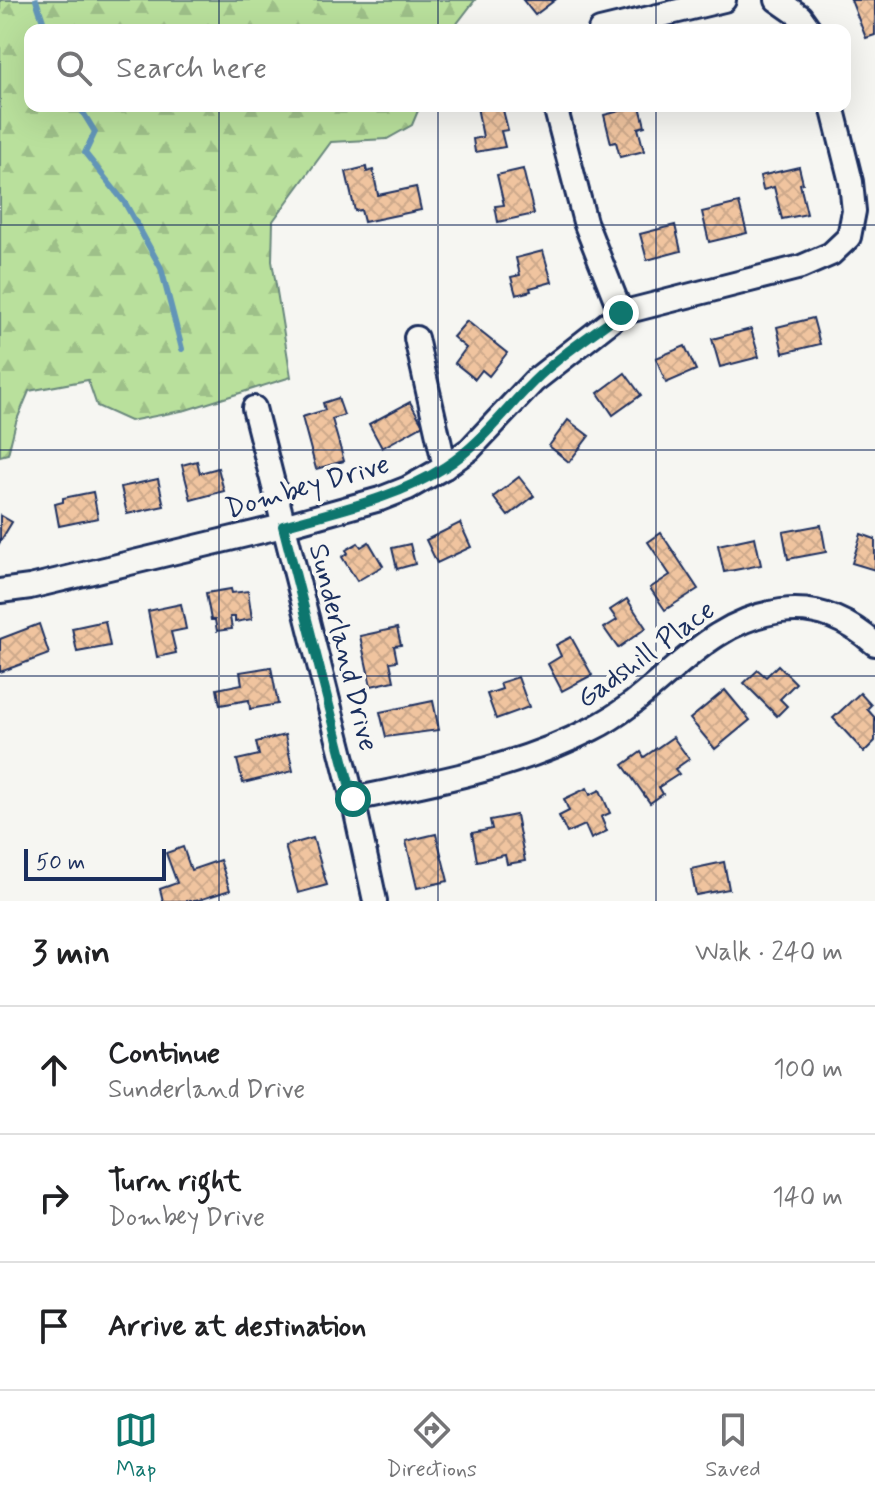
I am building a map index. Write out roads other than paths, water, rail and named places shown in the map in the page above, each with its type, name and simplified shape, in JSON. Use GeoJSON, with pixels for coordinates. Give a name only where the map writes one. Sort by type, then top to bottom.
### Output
{"type":"FeatureCollection","features":[{"type":"Feature","properties":{"kind":"street"},"geometry":{"type":"LineString","coordinates":[[625,24],[724,0]]}},
{"type":"Feature","properties":{"kind":"street"},"geometry":{"type":"LineString","coordinates":[[777,0],[800,16],[806,24]]}},
{"type":"Feature","properties":{"kind":"street"},"geometry":{"type":"LineString","coordinates":[[557,112],[585,222],[621,313]]}},
{"type":"Feature","properties":{"kind":"street","name":"Dombey Drive"},"geometry":{"type":"LineString","coordinates":[[0,591],[30,587],[283,526],[408,488],[470,449],[534,381],[621,313],[801,267],[831,254],[842,245],[853,226],[854,202],[833,112]]}},
{"type":"Feature","properties":{"kind":"street"},"geometry":{"type":"LineString","coordinates":[[416,338],[445,467]]}},
{"type":"Feature","properties":{"kind":"street","name":"Sunderland Drive"},"geometry":{"type":"LineString","coordinates":[[254,408],[353,799],[375,901]]}},
{"type":"Feature","properties":{"kind":"street","name":"Gadshill Place"},"geometry":{"type":"LineString","coordinates":[[353,799],[507,765],[595,728],[628,706],[715,635],[752,617],[790,610],[823,613],[849,624],[875,644]]}},
{"type":"Feature","properties":{"kind":"waterway"},"geometry":{"type":"LineString","coordinates":[[36,0],[44,24]]}},
{"type":"Feature","properties":{"kind":"waterway"},"geometry":{"type":"LineString","coordinates":[[83,112],[95,132],[85,153],[125,203],[161,268],[182,349]]}}]}
